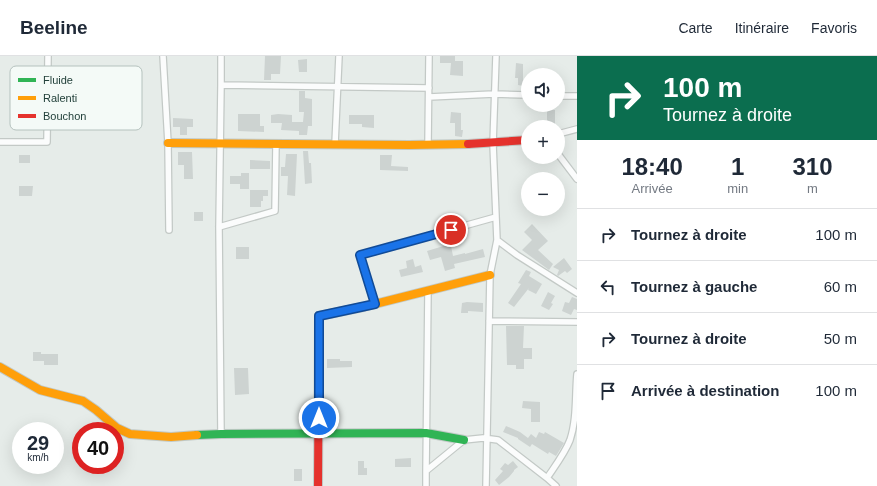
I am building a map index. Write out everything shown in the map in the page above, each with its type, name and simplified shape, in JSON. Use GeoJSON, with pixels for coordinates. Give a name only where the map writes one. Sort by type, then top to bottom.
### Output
{"type":"FeatureCollection","features":[{"type":"Feature","properties":{"kind":"street"},"geometry":{"type":"LineString","coordinates":[[48,56],[48,66]]}},
{"type":"Feature","properties":{"kind":"street"},"geometry":{"type":"LineString","coordinates":[[164,56],[168,143],[169,230]]}},
{"type":"Feature","properties":{"kind":"street"},"geometry":{"type":"LineString","coordinates":[[221,56],[219,227],[221,434]]}},
{"type":"Feature","properties":{"kind":"street"},"geometry":{"type":"LineString","coordinates":[[335,144],[339,56]]}},
{"type":"Feature","properties":{"kind":"street"},"geometry":{"type":"LineString","coordinates":[[428,145],[429,56]]}},
{"type":"Feature","properties":{"kind":"street"},"geometry":{"type":"LineString","coordinates":[[486,486],[490,275],[497,240],[493,144],[496,56]]}},
{"type":"Feature","properties":{"kind":"street"},"geometry":{"type":"LineString","coordinates":[[221,86],[429,88]]}},
{"type":"Feature","properties":{"kind":"street"},"geometry":{"type":"LineString","coordinates":[[429,97],[494,94],[521,95]]}},
{"type":"Feature","properties":{"kind":"street"},"geometry":{"type":"LineString","coordinates":[[565,96],[577,96]]}},
{"type":"Feature","properties":{"kind":"street"},"geometry":{"type":"LineString","coordinates":[[565,132],[577,129]]}},
{"type":"Feature","properties":{"kind":"street"},"geometry":{"type":"LineString","coordinates":[[0,142],[47,142],[47,130]]}},
{"type":"Feature","properties":{"kind":"street"},"geometry":{"type":"LineString","coordinates":[[168,143],[221,145],[428,145],[493,144],[521,141]]}},
{"type":"Feature","properties":{"kind":"street"},"geometry":{"type":"LineString","coordinates":[[219,227],[276,211],[276,144]]}},
{"type":"Feature","properties":{"kind":"street"},"geometry":{"type":"LineString","coordinates":[[565,163],[577,179]]}},
{"type":"Feature","properties":{"kind":"street"},"geometry":{"type":"LineString","coordinates":[[375,304],[360,255],[496,218]]}},
{"type":"Feature","properties":{"kind":"street"},"geometry":{"type":"LineString","coordinates":[[497,240],[522,259],[577,293]]}},
{"type":"Feature","properties":{"kind":"street"},"geometry":{"type":"LineString","coordinates":[[318,486],[319,316],[375,304],[490,275]]}},
{"type":"Feature","properties":{"kind":"street"},"geometry":{"type":"LineString","coordinates":[[426,486],[428,291]]}},
{"type":"Feature","properties":{"kind":"street"},"geometry":{"type":"LineString","coordinates":[[489,321],[577,322]]}},
{"type":"Feature","properties":{"kind":"street"},"geometry":{"type":"LineString","coordinates":[[0,367],[40,390],[83,400],[116,428],[130,434],[171,437],[221,434],[426,433],[464,440],[498,440],[556,486]]}},
{"type":"Feature","properties":{"kind":"street"},"geometry":{"type":"LineString","coordinates":[[547,478],[570,439],[574,422],[577,374]]}},
{"type":"Feature","properties":{"kind":"street"},"geometry":{"type":"LineString","coordinates":[[426,471],[464,440]]}},
{"type":"Feature","properties":{"kind":"building"},"geometry":{"type":"Polygon","coordinates":[[[265,56],[281,56],[280,74],[271,74],[271,80],[264,80],[265,56]]]}},
{"type":"Feature","properties":{"kind":"building"},"geometry":{"type":"Polygon","coordinates":[[[440,56],[455,56],[455,61],[463,61],[463,76],[450,75],[451,63],[440,63],[440,56]]]}},
{"type":"Feature","properties":{"kind":"building"},"geometry":{"type":"Polygon","coordinates":[[[307,59],[307,72],[299,72],[298,60],[307,59]]]}},
{"type":"Feature","properties":{"kind":"building"},"geometry":{"type":"Polygon","coordinates":[[[516,63],[523,64],[523,68],[521,68],[521,86],[518,85],[518,78],[515,78],[516,63]]]}},
{"type":"Feature","properties":{"kind":"building"},"geometry":{"type":"Polygon","coordinates":[[[299,91],[305,91],[305,98],[312,99],[312,126],[308,126],[307,135],[299,135],[299,131],[281,130],[282,123],[271,123],[271,115],[278,114],[292,115],[292,122],[303,122],[304,112],[299,112],[299,91]]]}},
{"type":"Feature","properties":{"kind":"building"},"geometry":{"type":"Polygon","coordinates":[[[451,112],[461,113],[461,130],[463,130],[462,137],[455,136],[455,123],[450,123],[451,112]]]}},
{"type":"Feature","properties":{"kind":"building"},"geometry":{"type":"Polygon","coordinates":[[[547,112],[555,112],[555,120],[547,120],[547,112]]]}},
{"type":"Feature","properties":{"kind":"building"},"geometry":{"type":"Polygon","coordinates":[[[238,114],[260,114],[260,126],[264,126],[264,132],[238,131],[238,114]]]}},
{"type":"Feature","properties":{"kind":"building"},"geometry":{"type":"Polygon","coordinates":[[[349,115],[374,115],[374,128],[362,127],[362,124],[349,124],[349,115]]]}},
{"type":"Feature","properties":{"kind":"building"},"geometry":{"type":"Polygon","coordinates":[[[173,118],[193,119],[193,127],[187,127],[187,135],[180,135],[180,127],[173,127],[173,118]]]}},
{"type":"Feature","properties":{"kind":"building"},"geometry":{"type":"Polygon","coordinates":[[[303,151],[308,151],[309,163],[311,163],[312,183],[305,184],[303,151]]]}},
{"type":"Feature","properties":{"kind":"building"},"geometry":{"type":"Polygon","coordinates":[[[178,152],[192,152],[193,179],[184,179],[184,165],[178,165],[178,152]]]}},
{"type":"Feature","properties":{"kind":"building"},"geometry":{"type":"Polygon","coordinates":[[[286,154],[297,154],[295,196],[287,195],[288,176],[281,176],[281,167],[285,167],[286,154]]]}},
{"type":"Feature","properties":{"kind":"building"},"geometry":{"type":"Polygon","coordinates":[[[19,155],[30,155],[30,163],[19,163],[19,155]]]}},
{"type":"Feature","properties":{"kind":"building"},"geometry":{"type":"Polygon","coordinates":[[[380,155],[392,155],[391,166],[408,167],[408,171],[380,170],[380,155]]]}},
{"type":"Feature","properties":{"kind":"building"},"geometry":{"type":"Polygon","coordinates":[[[250,160],[270,161],[270,169],[250,169],[250,160]]]}},
{"type":"Feature","properties":{"kind":"building"},"geometry":{"type":"Polygon","coordinates":[[[241,173],[249,173],[249,189],[240,189],[240,184],[230,184],[230,176],[241,176],[241,173]]]}},
{"type":"Feature","properties":{"kind":"building"},"geometry":{"type":"Polygon","coordinates":[[[19,186],[33,186],[32,196],[19,196],[19,186]]]}},
{"type":"Feature","properties":{"kind":"building"},"geometry":{"type":"Polygon","coordinates":[[[250,190],[268,190],[268,196],[263,196],[261,207],[250,207],[250,190]]]}},
{"type":"Feature","properties":{"kind":"building"},"geometry":{"type":"Polygon","coordinates":[[[194,212],[203,212],[203,221],[194,221],[194,212]]]}},
{"type":"Feature","properties":{"kind":"building"},"geometry":{"type":"Polygon","coordinates":[[[532,224],[548,241],[538,250],[553,264],[549,270],[522,250],[532,240],[524,232],[532,224]]]}},
{"type":"Feature","properties":{"kind":"building"},"geometry":{"type":"Polygon","coordinates":[[[447,245],[447,247],[451,246],[453,256],[483,249],[485,257],[454,264],[455,268],[445,271],[441,257],[430,260],[427,251],[447,245]]]}},
{"type":"Feature","properties":{"kind":"building"},"geometry":{"type":"Polygon","coordinates":[[[236,247],[249,247],[249,259],[236,259],[236,247]]]}},
{"type":"Feature","properties":{"kind":"building"},"geometry":{"type":"Polygon","coordinates":[[[564,258],[572,269],[567,273],[565,271],[558,276],[559,270],[553,267],[564,258]]]}},
{"type":"Feature","properties":{"kind":"building"},"geometry":{"type":"Polygon","coordinates":[[[413,259],[415,267],[421,265],[423,272],[401,277],[399,270],[407,268],[406,261],[413,259]]]}},
{"type":"Feature","properties":{"kind":"building"},"geometry":{"type":"Polygon","coordinates":[[[526,270],[531,272],[529,276],[542,284],[536,294],[528,290],[529,288],[514,307],[508,303],[521,284],[518,283],[526,270]]]}},
{"type":"Feature","properties":{"kind":"building"},"geometry":{"type":"Polygon","coordinates":[[[548,292],[555,296],[551,303],[553,304],[549,310],[541,306],[548,292]]]}},
{"type":"Feature","properties":{"kind":"building"},"geometry":{"type":"Polygon","coordinates":[[[572,297],[577,299],[577,310],[574,309],[571,315],[562,311],[565,302],[569,303],[572,297]]]}},
{"type":"Feature","properties":{"kind":"building"},"geometry":{"type":"Polygon","coordinates":[[[462,303],[483,303],[483,312],[468,311],[468,313],[461,313],[462,303]]]}},
{"type":"Feature","properties":{"kind":"building"},"geometry":{"type":"Polygon","coordinates":[[[506,326],[524,326],[523,348],[532,348],[532,359],[524,359],[524,369],[516,369],[516,365],[507,365],[506,326]]]}},
{"type":"Feature","properties":{"kind":"building"},"geometry":{"type":"Polygon","coordinates":[[[33,352],[41,352],[41,354],[58,354],[58,365],[44,365],[44,361],[33,361],[33,352]]]}},
{"type":"Feature","properties":{"kind":"building"},"geometry":{"type":"Polygon","coordinates":[[[327,359],[352,361],[352,367],[327,368],[327,359]]]}},
{"type":"Feature","properties":{"kind":"building"},"geometry":{"type":"Polygon","coordinates":[[[234,368],[248,368],[249,394],[235,395],[234,368]]]}},
{"type":"Feature","properties":{"kind":"building"},"geometry":{"type":"Polygon","coordinates":[[[523,401],[540,402],[540,422],[531,422],[531,409],[522,408],[523,401]]]}},
{"type":"Feature","properties":{"kind":"building"},"geometry":{"type":"Polygon","coordinates":[[[506,426],[520,432],[528,438],[531,434],[536,438],[539,432],[544,434],[545,432],[564,443],[556,456],[549,452],[548,454],[532,444],[530,447],[518,438],[503,432],[506,426]]]}},
{"type":"Feature","properties":{"kind":"building"},"geometry":{"type":"Polygon","coordinates":[[[411,458],[411,467],[395,467],[395,459],[411,458]]]}},
{"type":"Feature","properties":{"kind":"building"},"geometry":{"type":"Polygon","coordinates":[[[358,461],[364,461],[364,468],[367,468],[367,475],[358,475],[358,461]]]}},
{"type":"Feature","properties":{"kind":"building"},"geometry":{"type":"Polygon","coordinates":[[[513,461],[518,467],[499,485],[495,480],[503,471],[500,469],[505,463],[508,465],[513,461]]]}},
{"type":"Feature","properties":{"kind":"building"},"geometry":{"type":"Polygon","coordinates":[[[294,469],[302,469],[302,481],[294,481],[294,469]]]}},
{"type":"Feature","properties":{"kind":"traffic: fast"},"geometry":{"type":"LineString","coordinates":[[197,435],[426,433],[464,440]]}},
{"type":"Feature","properties":{"kind":"traffic: slow"},"geometry":{"type":"LineString","coordinates":[[168,143],[468,144]]}},
{"type":"Feature","properties":{"kind":"traffic: slow"},"geometry":{"type":"LineString","coordinates":[[363,307],[490,275]]}},
{"type":"Feature","properties":{"kind":"traffic: slow"},"geometry":{"type":"LineString","coordinates":[[0,367],[40,390],[83,401],[117,428],[130,434],[171,437],[197,435]]}},
{"type":"Feature","properties":{"kind":"traffic: jam"},"geometry":{"type":"LineString","coordinates":[[468,144],[521,140]]}},
{"type":"Feature","properties":{"kind":"traffic: jam"},"geometry":{"type":"LineString","coordinates":[[318,486],[319,316],[363,307]]}},
{"type":"Feature","properties":{"kind":"route"},"geometry":{"type":"LineString","coordinates":[[319,418],[319,316],[375,304],[360,255],[451,230]]}}]}
